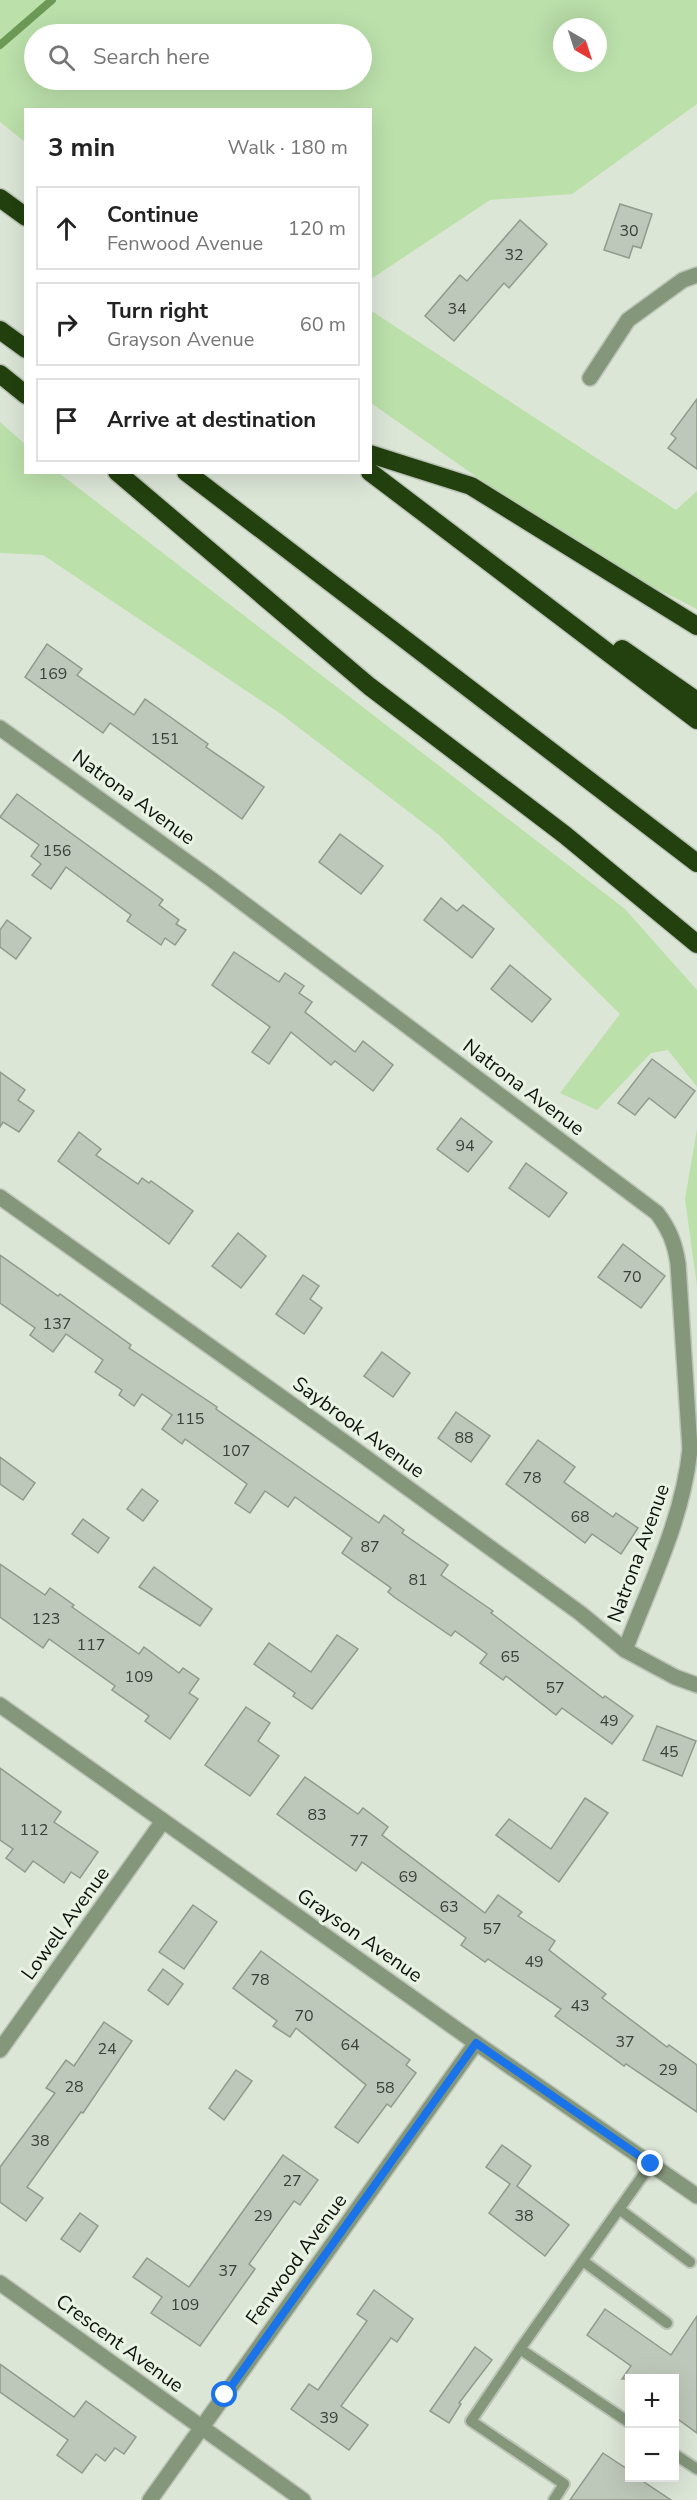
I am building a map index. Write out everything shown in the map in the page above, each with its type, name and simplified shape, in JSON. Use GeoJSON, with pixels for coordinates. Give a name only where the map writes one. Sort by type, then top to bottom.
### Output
{"type":"FeatureCollection","features":[{"type":"Feature","properties":{"kind":"highway"},"geometry":{"type":"LineString","coordinates":[[0,198],[24,216]]}},
{"type":"Feature","properties":{"kind":"highway"},"geometry":{"type":"LineString","coordinates":[[0,330],[24,348]]}},
{"type":"Feature","properties":{"kind":"highway"},"geometry":{"type":"LineString","coordinates":[[0,374],[24,393]]}},
{"type":"Feature","properties":{"kind":"highway"},"geometry":{"type":"LineString","coordinates":[[372,455],[471,486],[697,626]]}},
{"type":"Feature","properties":{"kind":"highway"},"geometry":{"type":"LineString","coordinates":[[372,473],[697,720]]}},
{"type":"Feature","properties":{"kind":"highway"},"geometry":{"type":"LineString","coordinates":[[119,474],[369,686],[565,835],[697,944]]}},
{"type":"Feature","properties":{"kind":"highway"},"geometry":{"type":"LineString","coordinates":[[189,474],[697,863]]}},
{"type":"Feature","properties":{"kind":"highway"},"geometry":{"type":"LineString","coordinates":[[440,524],[697,701]]}},
{"type":"Feature","properties":{"kind":"highway"},"geometry":{"type":"LineString","coordinates":[[603,868],[697,935]]}},
{"type":"Feature","properties":{"kind":"street"},"geometry":{"type":"LineString","coordinates":[[590,378],[628,320],[683,280],[697,275]]}},
{"type":"Feature","properties":{"kind":"street","name":"Natrona Avenue"},"geometry":{"type":"LineString","coordinates":[[0,728],[230,893],[657,1213],[668,1229],[676,1247],[678,1264],[690,1449],[687,1478],[679,1510],[625,1650]]}},
{"type":"Feature","properties":{"kind":"street","name":"Saybrook Avenue"},"geometry":{"type":"LineString","coordinates":[[0,1197],[350,1446],[580,1613],[625,1650],[675,1677],[697,1685]]}},
{"type":"Feature","properties":{"kind":"street","name":"Grayson Avenue"},"geometry":{"type":"LineString","coordinates":[[0,1705],[476,2043],[697,2196]]}},
{"type":"Feature","properties":{"kind":"street","name":"Lowell Avenue"},"geometry":{"type":"LineString","coordinates":[[0,2049],[164,1821]]}},
{"type":"Feature","properties":{"kind":"street","name":"Fenwood Avenue"},"geometry":{"type":"LineString","coordinates":[[150,2500],[476,2043]]}},
{"type":"Feature","properties":{"kind":"street","name":"Crescent Avenue"},"geometry":{"type":"LineString","coordinates":[[0,2283],[303,2500]]}},
{"type":"Feature","properties":{"kind":"lane"},"geometry":{"type":"LineString","coordinates":[[554,2500],[564,2484],[471,2421],[651,2164]]}},
{"type":"Feature","properties":{"kind":"lane"},"geometry":{"type":"LineString","coordinates":[[619,2209],[690,2262]]}},
{"type":"Feature","properties":{"kind":"lane"},"geometry":{"type":"LineString","coordinates":[[583,2261],[668,2323]]}},
{"type":"Feature","properties":{"kind":"lane"},"geometry":{"type":"LineString","coordinates":[[520,2349],[625,2420]]}},
{"type":"Feature","properties":{"kind":"lane"},"geometry":{"type":"LineString","coordinates":[[679,2457],[697,2469]]}},
{"type":"Feature","properties":{"kind":"green space"},"geometry":{"type":"Polygon","coordinates":[[[0,0],[697,0],[697,104],[572,194],[490,200],[372,278],[372,108],[24,108],[24,141],[0,122],[0,0]]]}},
{"type":"Feature","properties":{"kind":"green space"},"geometry":{"type":"Polygon","coordinates":[[[372,311],[676,510],[697,491],[697,609],[584,552],[372,404],[372,311]]]}},
{"type":"Feature","properties":{"kind":"green space"},"geometry":{"type":"Polygon","coordinates":[[[0,422],[24,443],[24,474],[60,474],[625,909],[697,990],[697,1087],[668,1050],[651,1053],[597,1110],[560,1093],[620,1014],[439,835],[281,714],[43,555],[0,553],[0,422]]]}},
{"type":"Feature","properties":{"kind":"green space"},"geometry":{"type":"Polygon","coordinates":[[[697,1129],[697,1286],[685,1199],[697,1129]]]}},
{"type":"Feature","properties":{"kind":"building"},"geometry":{"type":"Polygon","coordinates":[[[620,204],[652,214],[641,248],[633,246],[629,258],[604,250],[620,204]]]}},
{"type":"Feature","properties":{"kind":"building"},"geometry":{"type":"Polygon","coordinates":[[[520,220],[547,244],[509,288],[504,283],[454,341],[425,316],[460,275],[467,281],[520,220]]]}},
{"type":"Feature","properties":{"kind":"building"},"geometry":{"type":"Polygon","coordinates":[[[697,399],[697,469],[668,448],[676,438],[671,434],[697,399]]]}},
{"type":"Feature","properties":{"kind":"building"},"geometry":{"type":"Polygon","coordinates":[[[47,644],[82,669],[77,675],[134,715],[145,699],[208,744],[206,747],[264,787],[242,819],[110,723],[103,733],[25,677],[47,644]]]}},
{"type":"Feature","properties":{"kind":"building"},"geometry":{"type":"Polygon","coordinates":[[[17,794],[163,900],[159,905],[179,920],[176,924],[186,930],[175,945],[165,938],[161,945],[127,921],[131,915],[66,867],[51,889],[32,875],[41,864],[31,856],[39,845],[0,817],[17,794]]]}},
{"type":"Feature","properties":{"kind":"building"},"geometry":{"type":"Polygon","coordinates":[[[340,834],[383,866],[361,894],[319,862],[340,834]]]}},
{"type":"Feature","properties":{"kind":"building"},"geometry":{"type":"Polygon","coordinates":[[[441,898],[457,911],[463,905],[494,929],[472,958],[424,920],[441,898]]]}},
{"type":"Feature","properties":{"kind":"building"},"geometry":{"type":"Polygon","coordinates":[[[7,920],[31,938],[16,959],[0,947],[0,930],[7,920]]]}},
{"type":"Feature","properties":{"kind":"building"},"geometry":{"type":"Polygon","coordinates":[[[234,952],[279,982],[285,973],[304,986],[299,993],[312,1002],[305,1012],[355,1052],[363,1041],[393,1065],[373,1091],[335,1061],[331,1065],[291,1032],[269,1064],[252,1052],[270,1027],[212,985],[234,952]]]}},
{"type":"Feature","properties":{"kind":"building"},"geometry":{"type":"Polygon","coordinates":[[[510,965],[551,999],[532,1022],[491,989],[510,965]]]}},
{"type":"Feature","properties":{"kind":"building"},"geometry":{"type":"Polygon","coordinates":[[[652,1059],[695,1091],[675,1118],[649,1098],[635,1115],[618,1103],[652,1059]]]}},
{"type":"Feature","properties":{"kind":"building"},"geometry":{"type":"Polygon","coordinates":[[[0,1072],[25,1090],[18,1100],[34,1111],[19,1132],[3,1122],[0,1127],[0,1072]]]}},
{"type":"Feature","properties":{"kind":"building"},"geometry":{"type":"Polygon","coordinates":[[[461,1118],[492,1142],[468,1172],[437,1149],[461,1118]]]}},
{"type":"Feature","properties":{"kind":"building"},"geometry":{"type":"Polygon","coordinates":[[[79,1132],[101,1149],[96,1155],[138,1184],[142,1178],[149,1183],[151,1181],[193,1211],[169,1244],[58,1161],[79,1132]]]}},
{"type":"Feature","properties":{"kind":"building"},"geometry":{"type":"Polygon","coordinates":[[[526,1163],[567,1193],[549,1217],[509,1188],[526,1163]]]}},
{"type":"Feature","properties":{"kind":"building"},"geometry":{"type":"Polygon","coordinates":[[[238,1233],[266,1256],[241,1288],[212,1266],[238,1233]]]}},
{"type":"Feature","properties":{"kind":"building"},"geometry":{"type":"Polygon","coordinates":[[[623,1244],[665,1276],[641,1308],[598,1277],[623,1244]]]}},
{"type":"Feature","properties":{"kind":"building"},"geometry":{"type":"Polygon","coordinates":[[[0,1255],[58,1296],[60,1294],[131,1345],[129,1348],[217,1407],[216,1409],[379,1523],[384,1515],[404,1530],[402,1533],[448,1565],[441,1575],[493,1611],[491,1613],[603,1698],[605,1696],[633,1716],[612,1744],[562,1708],[556,1715],[506,1676],[503,1680],[480,1663],[487,1654],[455,1631],[451,1636],[394,1597],[388,1592],[391,1588],[342,1553],[352,1538],[295,1497],[288,1507],[265,1491],[250,1513],[235,1503],[247,1484],[185,1439],[182,1444],[162,1429],[172,1415],[142,1394],[134,1406],[119,1395],[122,1390],[95,1372],[103,1360],[66,1334],[53,1352],[30,1335],[35,1328],[0,1303],[0,1255]]]}},
{"type":"Feature","properties":{"kind":"building"},"geometry":{"type":"Polygon","coordinates":[[[303,1275],[319,1286],[310,1299],[322,1308],[304,1334],[276,1314],[303,1275]]]}},
{"type":"Feature","properties":{"kind":"building"},"geometry":{"type":"Polygon","coordinates":[[[382,1352],[410,1373],[393,1397],[364,1376],[382,1352]]]}},
{"type":"Feature","properties":{"kind":"building"},"geometry":{"type":"Polygon","coordinates":[[[456,1412],[490,1436],[471,1462],[438,1438],[456,1412]]]}},
{"type":"Feature","properties":{"kind":"building"},"geometry":{"type":"Polygon","coordinates":[[[538,1440],[575,1467],[564,1482],[613,1517],[616,1513],[638,1528],[621,1554],[592,1534],[585,1543],[506,1484],[538,1440]]]}},
{"type":"Feature","properties":{"kind":"building"},"geometry":{"type":"Polygon","coordinates":[[[0,1457],[35,1483],[23,1500],[0,1484],[0,1457]]]}},
{"type":"Feature","properties":{"kind":"building"},"geometry":{"type":"Polygon","coordinates":[[[142,1489],[158,1501],[143,1521],[127,1509],[142,1489]]]}},
{"type":"Feature","properties":{"kind":"building"},"geometry":{"type":"Polygon","coordinates":[[[83,1519],[109,1538],[98,1553],[72,1534],[83,1519]]]}},
{"type":"Feature","properties":{"kind":"building"},"geometry":{"type":"Polygon","coordinates":[[[0,1564],[45,1595],[50,1588],[74,1605],[72,1607],[139,1654],[144,1647],[179,1673],[183,1668],[199,1679],[189,1693],[198,1699],[170,1739],[145,1721],[149,1716],[112,1690],[115,1686],[49,1639],[43,1648],[0,1617],[0,1564]]]}},
{"type":"Feature","properties":{"kind":"building"},"geometry":{"type":"Polygon","coordinates":[[[154,1567],[212,1609],[200,1626],[139,1587],[154,1567]]]}},
{"type":"Feature","properties":{"kind":"building"},"geometry":{"type":"Polygon","coordinates":[[[337,1635],[358,1649],[312,1709],[293,1696],[295,1693],[254,1664],[269,1643],[311,1672],[337,1635]]]}},
{"type":"Feature","properties":{"kind":"building"},"geometry":{"type":"Polygon","coordinates":[[[246,1707],[270,1723],[258,1741],[279,1756],[250,1796],[205,1765],[246,1707]]]}},
{"type":"Feature","properties":{"kind":"building"},"geometry":{"type":"Polygon","coordinates":[[[657,1726],[696,1741],[682,1776],[643,1760],[657,1726]]]}},
{"type":"Feature","properties":{"kind":"building"},"geometry":{"type":"Polygon","coordinates":[[[0,1768],[61,1812],[54,1822],[98,1852],[80,1878],[71,1872],[64,1883],[33,1861],[25,1872],[6,1858],[13,1849],[0,1840],[0,1768]]]}},
{"type":"Feature","properties":{"kind":"building"},"geometry":{"type":"Polygon","coordinates":[[[305,1777],[358,1814],[363,1808],[388,1827],[382,1835],[485,1913],[498,1895],[522,1912],[518,1916],[555,1941],[549,1950],[606,1994],[602,1998],[667,2047],[669,2045],[697,2065],[697,2112],[626,2064],[624,2066],[555,2016],[561,2009],[488,1959],[485,1962],[461,1945],[466,1938],[362,1862],[356,1871],[277,1814],[305,1777]]]}},
{"type":"Feature","properties":{"kind":"building"},"geometry":{"type":"Polygon","coordinates":[[[585,1798],[608,1813],[559,1882],[496,1835],[509,1819],[551,1849],[585,1798]]]}},
{"type":"Feature","properties":{"kind":"building"},"geometry":{"type":"Polygon","coordinates":[[[193,1905],[217,1922],[184,1969],[159,1952],[193,1905]]]}},
{"type":"Feature","properties":{"kind":"building"},"geometry":{"type":"Polygon","coordinates":[[[261,1951],[410,2060],[406,2065],[416,2073],[391,2107],[387,2104],[358,2143],[335,2127],[366,2085],[296,2028],[290,2037],[273,2026],[277,2021],[233,1988],[261,1951]]]}},
{"type":"Feature","properties":{"kind":"building"},"geometry":{"type":"Polygon","coordinates":[[[163,1969],[183,1984],[168,2005],[148,1990],[163,1969]]]}},
{"type":"Feature","properties":{"kind":"building"},"geometry":{"type":"Polygon","coordinates":[[[104,2022],[132,2041],[83,2113],[81,2112],[27,2187],[43,2198],[26,2221],[0,2202],[0,2167],[55,2093],[46,2088],[66,2060],[74,2066],[104,2022]]]}},
{"type":"Feature","properties":{"kind":"building"},"geometry":{"type":"Polygon","coordinates":[[[236,2070],[252,2081],[224,2120],[209,2108],[236,2070]]]}},
{"type":"Feature","properties":{"kind":"building"},"geometry":{"type":"Polygon","coordinates":[[[502,2145],[531,2166],[517,2186],[569,2225],[545,2256],[489,2213],[510,2184],[486,2167],[502,2145]]]}},
{"type":"Feature","properties":{"kind":"building"},"geometry":{"type":"Polygon","coordinates":[[[283,2155],[318,2180],[300,2205],[294,2201],[249,2264],[255,2269],[200,2346],[151,2313],[162,2297],[133,2277],[147,2258],[189,2287],[283,2155]]]}},
{"type":"Feature","properties":{"kind":"building"},"geometry":{"type":"Polygon","coordinates":[[[80,2213],[98,2226],[80,2252],[61,2239],[80,2213]]]}},
{"type":"Feature","properties":{"kind":"building"},"geometry":{"type":"Polygon","coordinates":[[[374,2290],[413,2319],[397,2342],[391,2338],[341,2406],[368,2425],[349,2450],[291,2409],[309,2384],[318,2390],[367,2321],[357,2314],[374,2290]]]}},
{"type":"Feature","properties":{"kind":"building"},"geometry":{"type":"Polygon","coordinates":[[[605,2309],[671,2355],[697,2316],[697,2433],[679,2420],[679,2374],[625,2374],[631,2366],[587,2335],[605,2309]]]}},
{"type":"Feature","properties":{"kind":"building"},"geometry":{"type":"Polygon","coordinates":[[[475,2347],[492,2360],[459,2403],[461,2404],[449,2423],[430,2411],[475,2347]]]}},
{"type":"Feature","properties":{"kind":"building"},"geometry":{"type":"Polygon","coordinates":[[[0,2364],[74,2417],[86,2401],[136,2437],[124,2454],[115,2448],[105,2461],[96,2454],[82,2473],[57,2455],[68,2440],[0,2392],[0,2364]]]}},
{"type":"Feature","properties":{"kind":"building"},"geometry":{"type":"Polygon","coordinates":[[[603,2453],[625,2468],[625,2482],[644,2482],[671,2500],[570,2500],[603,2453]]]}},
{"type":"Feature","properties":{"kind":"waterway"},"geometry":{"type":"LineString","coordinates":[[24,24],[52,0]]}},
{"type":"Feature","properties":{"kind":"waterway"},"geometry":{"type":"LineString","coordinates":[[0,45],[24,24]]}},
{"type":"Feature","properties":{"kind":"route"},"geometry":{"type":"LineString","coordinates":[[225,2395],[476,2043],[651,2164]]}}]}
